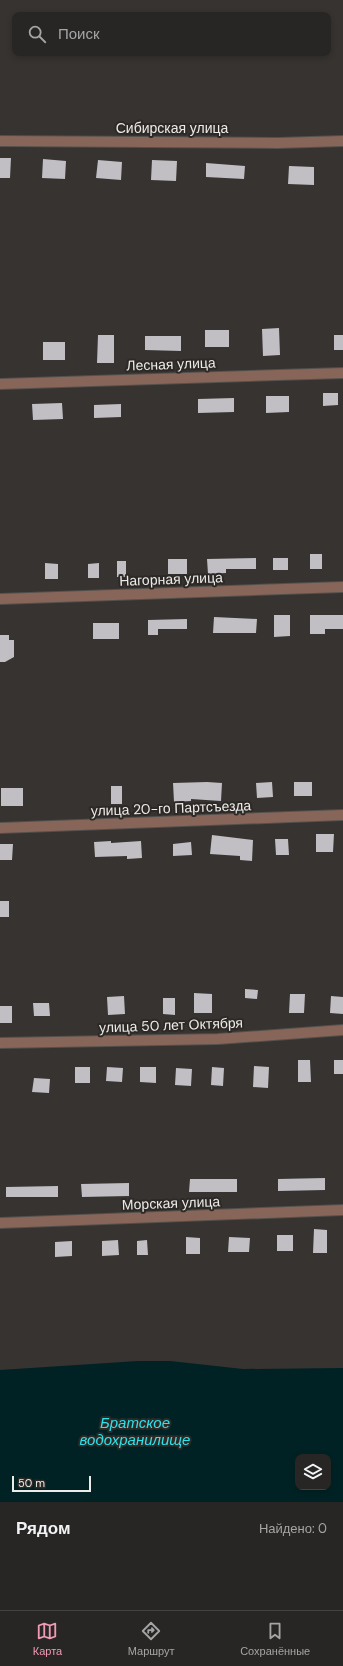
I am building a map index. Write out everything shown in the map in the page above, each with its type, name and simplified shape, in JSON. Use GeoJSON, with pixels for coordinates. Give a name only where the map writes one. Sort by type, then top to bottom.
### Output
{"type":"FeatureCollection","features":[{"type":"Feature","properties":{"kind":"street","name":"Сибирская улица"},"geometry":{"type":"LineString","coordinates":[[0,141],[278,143],[343,141]]}},
{"type":"Feature","properties":{"kind":"street","name":"Лесная улица"},"geometry":{"type":"LineString","coordinates":[[0,384],[343,373]]}},
{"type":"Feature","properties":{"kind":"street","name":"Нагорная улица"},"geometry":{"type":"LineString","coordinates":[[0,599],[343,587]]}},
{"type":"Feature","properties":{"kind":"street","name":"улица 20-го Партсъезда"},"geometry":{"type":"LineString","coordinates":[[0,828],[343,815]]}},
{"type":"Feature","properties":{"kind":"street","name":"улица 50 лет Октября"},"geometry":{"type":"LineString","coordinates":[[0,1043],[218,1040],[343,1030]]}},
{"type":"Feature","properties":{"kind":"street","name":"Морская улица"},"geometry":{"type":"LineString","coordinates":[[0,1223],[343,1210]]}},
{"type":"Feature","properties":{"kind":"water","name":"Братское водохранилище"},"geometry":{"type":"Polygon","coordinates":[[[138,1361],[170,1361],[243,1369],[343,1368],[343,1502],[0,1502],[0,1370],[138,1361]]]}},
{"type":"Feature","properties":{"kind":"building"},"geometry":{"type":"Polygon","coordinates":[[[0,158],[11,158],[10,178],[0,178],[0,158]]]}},
{"type":"Feature","properties":{"kind":"building"},"geometry":{"type":"Polygon","coordinates":[[[43,159],[66,161],[65,179],[42,178],[43,159]]]}},
{"type":"Feature","properties":{"kind":"building"},"geometry":{"type":"Polygon","coordinates":[[[98,160],[122,162],[121,180],[96,178],[98,160]]]}},
{"type":"Feature","properties":{"kind":"building"},"geometry":{"type":"Polygon","coordinates":[[[152,160],[177,161],[176,181],[151,180],[152,160]]]}},
{"type":"Feature","properties":{"kind":"building"},"geometry":{"type":"Polygon","coordinates":[[[206,163],[245,166],[244,179],[206,177],[206,163]]]}},
{"type":"Feature","properties":{"kind":"building"},"geometry":{"type":"Polygon","coordinates":[[[289,166],[314,167],[314,185],[288,184],[289,166]]]}},
{"type":"Feature","properties":{"kind":"building"},"geometry":{"type":"Polygon","coordinates":[[[279,328],[280,355],[263,356],[262,329],[279,328]]]}},
{"type":"Feature","properties":{"kind":"building"},"geometry":{"type":"Polygon","coordinates":[[[205,330],[229,330],[229,347],[205,347],[205,330]]]}},
{"type":"Feature","properties":{"kind":"building"},"geometry":{"type":"Polygon","coordinates":[[[98,335],[114,335],[114,363],[97,363],[98,335]]]}},
{"type":"Feature","properties":{"kind":"building"},"geometry":{"type":"Polygon","coordinates":[[[334,335],[343,335],[343,350],[334,350],[334,335]]]}},
{"type":"Feature","properties":{"kind":"building"},"geometry":{"type":"Polygon","coordinates":[[[145,336],[181,336],[181,351],[145,350],[145,336]]]}},
{"type":"Feature","properties":{"kind":"building"},"geometry":{"type":"Polygon","coordinates":[[[43,342],[65,342],[65,360],[43,360],[43,342]]]}},
{"type":"Feature","properties":{"kind":"building"},"geometry":{"type":"Polygon","coordinates":[[[323,393],[338,393],[338,405],[323,406],[323,393]]]}},
{"type":"Feature","properties":{"kind":"building"},"geometry":{"type":"Polygon","coordinates":[[[266,396],[289,396],[289,412],[266,413],[266,396]]]}},
{"type":"Feature","properties":{"kind":"building"},"geometry":{"type":"Polygon","coordinates":[[[234,398],[234,412],[198,413],[198,399],[234,398]]]}},
{"type":"Feature","properties":{"kind":"building"},"geometry":{"type":"Polygon","coordinates":[[[62,403],[63,419],[33,420],[32,404],[62,403]]]}},
{"type":"Feature","properties":{"kind":"building"},"geometry":{"type":"Polygon","coordinates":[[[121,404],[121,417],[94,418],[94,405],[121,404]]]}},
{"type":"Feature","properties":{"kind":"building"},"geometry":{"type":"Polygon","coordinates":[[[310,554],[322,554],[322,569],[310,569],[310,554]]]}},
{"type":"Feature","properties":{"kind":"building"},"geometry":{"type":"Polygon","coordinates":[[[256,558],[256,569],[226,569],[226,573],[208,574],[207,559],[256,558]]]}},
{"type":"Feature","properties":{"kind":"building"},"geometry":{"type":"Polygon","coordinates":[[[273,558],[288,558],[288,570],[273,570],[273,558]]]}},
{"type":"Feature","properties":{"kind":"building"},"geometry":{"type":"Polygon","coordinates":[[[168,559],[187,559],[187,574],[168,574],[168,559]]]}},
{"type":"Feature","properties":{"kind":"building"},"geometry":{"type":"Polygon","coordinates":[[[117,561],[126,561],[126,577],[117,577],[117,561]]]}},
{"type":"Feature","properties":{"kind":"building"},"geometry":{"type":"Polygon","coordinates":[[[45,563],[58,564],[58,579],[45,579],[45,563]]]}},
{"type":"Feature","properties":{"kind":"building"},"geometry":{"type":"Polygon","coordinates":[[[99,563],[99,578],[88,578],[88,564],[99,563]]]}},
{"type":"Feature","properties":{"kind":"building"},"geometry":{"type":"Polygon","coordinates":[[[274,615],[290,615],[290,636],[274,637],[274,615]]]}},
{"type":"Feature","properties":{"kind":"building"},"geometry":{"type":"Polygon","coordinates":[[[310,615],[343,615],[343,629],[325,629],[325,634],[310,634],[310,615]]]}},
{"type":"Feature","properties":{"kind":"building"},"geometry":{"type":"Polygon","coordinates":[[[214,617],[257,619],[256,633],[213,633],[214,617]]]}},
{"type":"Feature","properties":{"kind":"building"},"geometry":{"type":"Polygon","coordinates":[[[187,619],[187,629],[158,629],[158,635],[148,635],[148,620],[187,619]]]}},
{"type":"Feature","properties":{"kind":"building"},"geometry":{"type":"Polygon","coordinates":[[[93,623],[119,623],[119,639],[93,639],[93,623]]]}},
{"type":"Feature","properties":{"kind":"building"},"geometry":{"type":"Polygon","coordinates":[[[0,635],[9,635],[9,640],[14,640],[14,657],[5,662],[0,662],[0,635]]]}},
{"type":"Feature","properties":{"kind":"building"},"geometry":{"type":"Polygon","coordinates":[[[272,782],[273,797],[257,798],[256,783],[272,782]]]}},
{"type":"Feature","properties":{"kind":"building"},"geometry":{"type":"Polygon","coordinates":[[[294,782],[312,782],[312,796],[294,796],[294,782]]]}},
{"type":"Feature","properties":{"kind":"building"},"geometry":{"type":"Polygon","coordinates":[[[173,783],[222,783],[221,801],[191,799],[191,801],[174,802],[173,783]]]}},
{"type":"Feature","properties":{"kind":"building"},"geometry":{"type":"Polygon","coordinates":[[[111,786],[122,786],[122,804],[111,804],[111,786]]]}},
{"type":"Feature","properties":{"kind":"building"},"geometry":{"type":"Polygon","coordinates":[[[1,788],[23,788],[23,806],[1,806],[1,788]]]}},
{"type":"Feature","properties":{"kind":"building"},"geometry":{"type":"Polygon","coordinates":[[[316,834],[334,834],[333,852],[316,852],[316,834]]]}},
{"type":"Feature","properties":{"kind":"building"},"geometry":{"type":"Polygon","coordinates":[[[212,835],[253,840],[252,861],[240,860],[240,856],[210,854],[212,835]]]}},
{"type":"Feature","properties":{"kind":"building"},"geometry":{"type":"Polygon","coordinates":[[[275,839],[288,839],[289,855],[276,855],[275,839]]]}},
{"type":"Feature","properties":{"kind":"building"},"geometry":{"type":"Polygon","coordinates":[[[111,841],[111,843],[141,841],[142,858],[127,859],[127,856],[95,857],[94,842],[111,841]]]}},
{"type":"Feature","properties":{"kind":"building"},"geometry":{"type":"Polygon","coordinates":[[[191,842],[192,855],[173,856],[173,844],[191,842]]]}},
{"type":"Feature","properties":{"kind":"building"},"geometry":{"type":"Polygon","coordinates":[[[0,844],[13,844],[12,860],[0,860],[0,844]]]}},
{"type":"Feature","properties":{"kind":"building"},"geometry":{"type":"Polygon","coordinates":[[[0,901],[9,901],[9,917],[0,917],[0,901]]]}},
{"type":"Feature","properties":{"kind":"building"},"geometry":{"type":"Polygon","coordinates":[[[245,989],[258,990],[257,999],[245,998],[245,989]]]}},
{"type":"Feature","properties":{"kind":"building"},"geometry":{"type":"Polygon","coordinates":[[[194,993],[212,994],[212,1013],[194,1013],[194,993]]]}},
{"type":"Feature","properties":{"kind":"building"},"geometry":{"type":"Polygon","coordinates":[[[290,994],[305,994],[304,1013],[289,1013],[290,994]]]}},
{"type":"Feature","properties":{"kind":"building"},"geometry":{"type":"Polygon","coordinates":[[[124,996],[125,1014],[108,1015],[107,997],[124,996]]]}},
{"type":"Feature","properties":{"kind":"building"},"geometry":{"type":"Polygon","coordinates":[[[331,996],[343,997],[343,1014],[330,1013],[331,996]]]}},
{"type":"Feature","properties":{"kind":"building"},"geometry":{"type":"Polygon","coordinates":[[[163,998],[175,998],[175,1015],[163,1014],[163,998]]]}},
{"type":"Feature","properties":{"kind":"building"},"geometry":{"type":"Polygon","coordinates":[[[33,1003],[49,1003],[50,1016],[34,1016],[33,1003]]]}},
{"type":"Feature","properties":{"kind":"building"},"geometry":{"type":"Polygon","coordinates":[[[0,1006],[12,1006],[12,1023],[0,1023],[0,1006]]]}},
{"type":"Feature","properties":{"kind":"building"},"geometry":{"type":"Polygon","coordinates":[[[298,1060],[310,1060],[311,1082],[298,1082],[298,1060]]]}},
{"type":"Feature","properties":{"kind":"building"},"geometry":{"type":"Polygon","coordinates":[[[334,1060],[343,1060],[343,1074],[334,1074],[334,1060]]]}},
{"type":"Feature","properties":{"kind":"building"},"geometry":{"type":"Polygon","coordinates":[[[254,1066],[269,1067],[268,1088],[253,1087],[254,1066]]]}},
{"type":"Feature","properties":{"kind":"building"},"geometry":{"type":"Polygon","coordinates":[[[75,1067],[90,1067],[90,1083],[75,1083],[75,1067]]]}},
{"type":"Feature","properties":{"kind":"building"},"geometry":{"type":"Polygon","coordinates":[[[107,1067],[123,1068],[122,1082],[106,1081],[107,1067]]]}},
{"type":"Feature","properties":{"kind":"building"},"geometry":{"type":"Polygon","coordinates":[[[140,1067],[156,1067],[156,1083],[140,1082],[140,1067]]]}},
{"type":"Feature","properties":{"kind":"building"},"geometry":{"type":"Polygon","coordinates":[[[212,1067],[224,1068],[223,1086],[211,1085],[212,1067]]]}},
{"type":"Feature","properties":{"kind":"building"},"geometry":{"type":"Polygon","coordinates":[[[176,1068],[192,1069],[191,1086],[175,1085],[176,1068]]]}},
{"type":"Feature","properties":{"kind":"building"},"geometry":{"type":"Polygon","coordinates":[[[34,1078],[50,1079],[49,1093],[32,1092],[34,1078]]]}},
{"type":"Feature","properties":{"kind":"building"},"geometry":{"type":"Polygon","coordinates":[[[325,1178],[325,1190],[278,1191],[278,1179],[325,1178]]]}},
{"type":"Feature","properties":{"kind":"building"},"geometry":{"type":"Polygon","coordinates":[[[190,1179],[237,1179],[237,1192],[189,1192],[190,1179]]]}},
{"type":"Feature","properties":{"kind":"building"},"geometry":{"type":"Polygon","coordinates":[[[129,1183],[129,1196],[82,1197],[81,1184],[129,1183]]]}},
{"type":"Feature","properties":{"kind":"building"},"geometry":{"type":"Polygon","coordinates":[[[58,1186],[58,1197],[6,1197],[6,1187],[58,1186]]]}},
{"type":"Feature","properties":{"kind":"building"},"geometry":{"type":"Polygon","coordinates":[[[314,1229],[327,1230],[327,1253],[313,1253],[314,1229]]]}},
{"type":"Feature","properties":{"kind":"building"},"geometry":{"type":"Polygon","coordinates":[[[277,1235],[293,1235],[293,1251],[277,1251],[277,1235]]]}},
{"type":"Feature","properties":{"kind":"building"},"geometry":{"type":"Polygon","coordinates":[[[186,1237],[200,1238],[200,1254],[186,1254],[186,1237]]]}},
{"type":"Feature","properties":{"kind":"building"},"geometry":{"type":"Polygon","coordinates":[[[229,1237],[250,1238],[249,1252],[228,1252],[229,1237]]]}},
{"type":"Feature","properties":{"kind":"building"},"geometry":{"type":"Polygon","coordinates":[[[118,1240],[119,1255],[102,1256],[102,1241],[118,1240]]]}},
{"type":"Feature","properties":{"kind":"building"},"geometry":{"type":"Polygon","coordinates":[[[147,1240],[148,1255],[137,1255],[137,1241],[147,1240]]]}},
{"type":"Feature","properties":{"kind":"building"},"geometry":{"type":"Polygon","coordinates":[[[72,1241],[72,1256],[55,1257],[55,1242],[72,1241]]]}}]}
